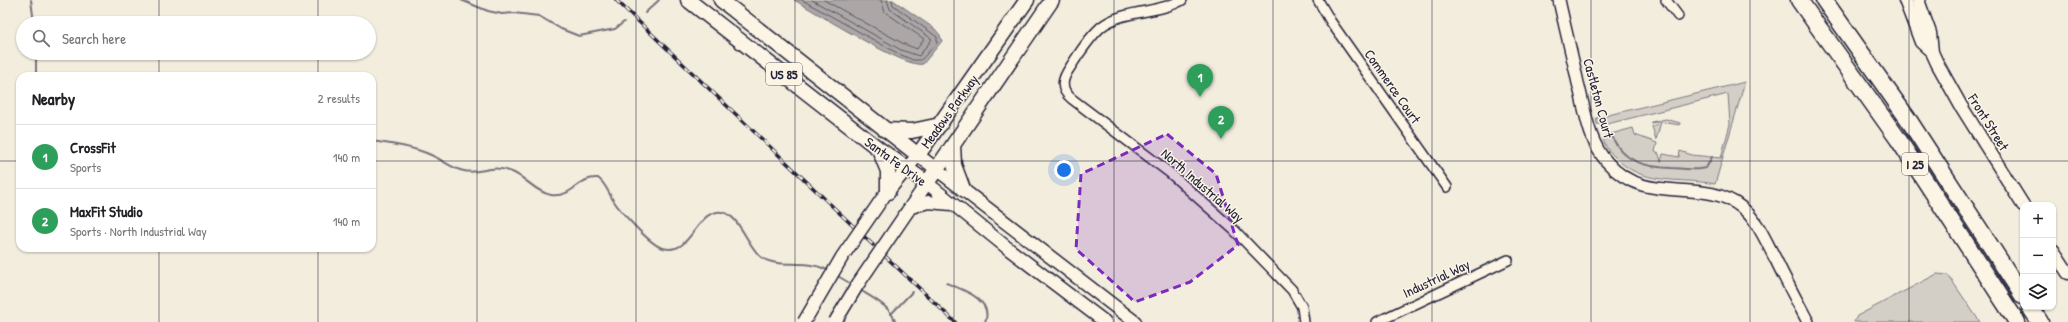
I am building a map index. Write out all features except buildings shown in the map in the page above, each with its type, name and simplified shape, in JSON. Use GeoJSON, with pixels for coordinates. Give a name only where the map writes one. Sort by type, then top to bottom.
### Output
{"type":"FeatureCollection","features":[{"type":"Feature","properties":{"kind":"highway","name":"Santa Fe Drive"},"geometry":{"type":"LineString","coordinates":[[688,0],[879,149],[908,168],[927,183]]}},
{"type":"Feature","properties":{"kind":"highway","name":"Santa Fe Drive"},"geometry":{"type":"LineString","coordinates":[[721,0],[918,155]]}},
{"type":"Feature","properties":{"kind":"highway","name":"Meadows Parkway"},"geometry":{"type":"LineString","coordinates":[[918,155],[1027,0]]}},
{"type":"Feature","properties":{"kind":"highway","name":"Meadows Parkway"},"geometry":{"type":"LineString","coordinates":[[927,183],[1052,0]]}},
{"type":"Feature","properties":{"kind":"highway","name":"I 25"},"geometry":{"type":"LineString","coordinates":[[1799,0],[1902,145],[2017,322]]}},
{"type":"Feature","properties":{"kind":"highway","name":"I 25"},"geometry":{"type":"LineString","coordinates":[[1824,0],[1908,119],[2020,291]]}},
{"type":"Feature","properties":{"kind":"highway"},"geometry":{"type":"LineString","coordinates":[[886,130],[912,131],[940,125]]}},
{"type":"Feature","properties":{"kind":"highway"},"geometry":{"type":"LineString","coordinates":[[953,144],[954,165],[963,189]]}},
{"type":"Feature","properties":{"kind":"highway"},"geometry":{"type":"LineString","coordinates":[[879,149],[888,171],[886,194]]}},
{"type":"Feature","properties":{"kind":"highway"},"geometry":{"type":"LineString","coordinates":[[2032,310],[2040,322]]}},
{"type":"Feature","properties":{"kind":"main road","name":"Front Street"},"geometry":{"type":"LineString","coordinates":[[1905,0],[1921,42],[1932,52],[1961,106],[2021,202]]}},
{"type":"Feature","properties":{"kind":"main road","name":"Front Street"},"geometry":{"type":"LineString","coordinates":[[1918,0],[1930,33],[1932,52]]}},
{"type":"Feature","properties":{"kind":"main road","name":"Meadows Parkway"},"geometry":{"type":"LineString","coordinates":[[804,322],[842,257],[886,194],[918,155]]}},
{"type":"Feature","properties":{"kind":"main road","name":"Santa Fe Drive"},"geometry":{"type":"LineString","coordinates":[[918,155],[1135,322]]}},
{"type":"Feature","properties":{"kind":"main road","name":"Meadows Parkway"},"geometry":{"type":"LineString","coordinates":[[835,322],[858,284],[927,183]]}},
{"type":"Feature","properties":{"kind":"main road","name":"Santa Fe Drive"},"geometry":{"type":"LineString","coordinates":[[927,183],[1105,322]]}},
{"type":"Feature","properties":{"kind":"main road"},"geometry":{"type":"LineString","coordinates":[[909,210],[928,202],[952,204]]}},
{"type":"Feature","properties":{"kind":"main road"},"geometry":{"type":"LineString","coordinates":[[2056,255],[2068,273]]}},
{"type":"Feature","properties":{"kind":"street","name":"North Industrial Way"},"geometry":{"type":"LineString","coordinates":[[1182,0],[1165,7],[1120,18],[1101,27],[1090,39],[1063,78],[1062,86],[1066,94],[1170,173],[1234,230],[1292,290],[1302,308],[1304,322]]}},
{"type":"Feature","properties":{"kind":"street","name":"Commerce Court"},"geometry":{"type":"LineString","coordinates":[[1318,0],[1331,22],[1447,187]]}},
{"type":"Feature","properties":{"kind":"street","name":"Castleton Court"},"geometry":{"type":"LineString","coordinates":[[1559,0],[1590,132],[1602,157],[1616,172],[1636,183],[1656,189],[1712,193],[1726,198],[1742,207],[1760,229],[1808,322]]}},
{"type":"Feature","properties":{"kind":"street"},"geometry":{"type":"LineString","coordinates":[[1666,0],[1678,16]]}},
{"type":"Feature","properties":{"kind":"street","name":"Industrial Way"},"geometry":{"type":"LineString","coordinates":[[1377,322],[1508,260]]}},
{"type":"Feature","properties":{"kind":"highlighted area"},"geometry":{"type":"Polygon","coordinates":[[[1167,134],[1216,174],[1238,245],[1190,282],[1135,302],[1076,249],[1081,174],[1167,134]]]}},
{"type":"Feature","properties":{"kind":"shaded area"},"geometry":{"type":"Polygon","coordinates":[[[1745,82],[1715,184],[1649,177],[1625,166],[1607,148],[1603,138],[1607,135],[1633,128],[1635,135],[1657,143],[1655,152],[1659,154],[1661,162],[1663,154],[1679,157],[1680,151],[1692,155],[1721,158],[1730,124],[1728,94],[1603,125],[1597,124],[1596,118],[1745,82]]]}},
{"type":"Feature","properties":{"kind":"shaded area"},"geometry":{"type":"Polygon","coordinates":[[[1666,119],[1680,123],[1680,125],[1661,122],[1656,140],[1652,126],[1658,124],[1657,122],[1651,122],[1666,119]]]}},
{"type":"Feature","properties":{"kind":"shaded area"},"geometry":{"type":"Polygon","coordinates":[[[1937,274],[1948,275],[1980,322],[1854,322],[1857,316],[1937,274]]]}},
{"type":"Feature","properties":{"kind":"water"},"geometry":{"type":"Polygon","coordinates":[[[794,0],[893,0],[935,29],[940,35],[942,41],[923,64],[914,63],[880,49],[794,0]]]}},
{"type":"Feature","properties":{"kind":"waterway"},"geometry":{"type":"LineString","coordinates":[[31,0],[33,16]]}},
{"type":"Feature","properties":{"kind":"waterway"},"geometry":{"type":"LineString","coordinates":[[461,0],[488,11],[502,14],[514,13],[539,16],[561,29],[579,36],[615,29],[624,22]]}},
{"type":"Feature","properties":{"kind":"waterway"},"geometry":{"type":"LineString","coordinates":[[645,13],[659,0]]}},
{"type":"Feature","properties":{"kind":"waterway"},"geometry":{"type":"LineString","coordinates":[[36,60],[36,72]]}},
{"type":"Feature","properties":{"kind":"waterway"},"geometry":{"type":"LineString","coordinates":[[1611,134],[1621,151],[1628,157],[1643,164],[1661,167],[1699,169],[1706,168],[1712,157]]}},
{"type":"Feature","properties":{"kind":"waterway"},"geometry":{"type":"LineString","coordinates":[[376,142],[424,152],[464,171],[476,172],[498,169],[512,172],[546,194],[551,195],[565,193],[586,180],[598,178],[605,185],[613,200],[628,218],[642,233],[660,247],[670,249],[678,247],[685,242],[709,215],[717,212],[724,213],[731,216],[756,251],[761,257],[768,261],[775,263],[817,266],[825,269]]}},
{"type":"Feature","properties":{"kind":"waterway"},"geometry":{"type":"LineString","coordinates":[[836,275],[853,285]]}},
{"type":"Feature","properties":{"kind":"waterway"},"geometry":{"type":"LineString","coordinates":[[946,283],[975,296],[985,307],[987,314],[985,322]]}},
{"type":"Feature","properties":{"kind":"waterway"},"geometry":{"type":"LineString","coordinates":[[860,290],[886,308],[890,312],[895,322]]}},
{"type":"Feature","properties":{"kind":"waterway"},"geometry":{"type":"LineString","coordinates":[[891,314],[912,292]]}},
{"type":"Feature","properties":{"kind":"railway"},"geometry":{"type":"LineString","coordinates":[[616,0],[873,245]]}},
{"type":"Feature","properties":{"kind":"railway"},"geometry":{"type":"LineString","coordinates":[[885,256],[955,322]]}},
{"type":"Feature","properties":{"kind":"place","name":"CrossFit"},"geometry":{"type":"Point","coordinates":[1200,97]}},
{"type":"Feature","properties":{"kind":"place","name":"MaxFit Studio"},"geometry":{"type":"Point","coordinates":[1221,139]}}]}
